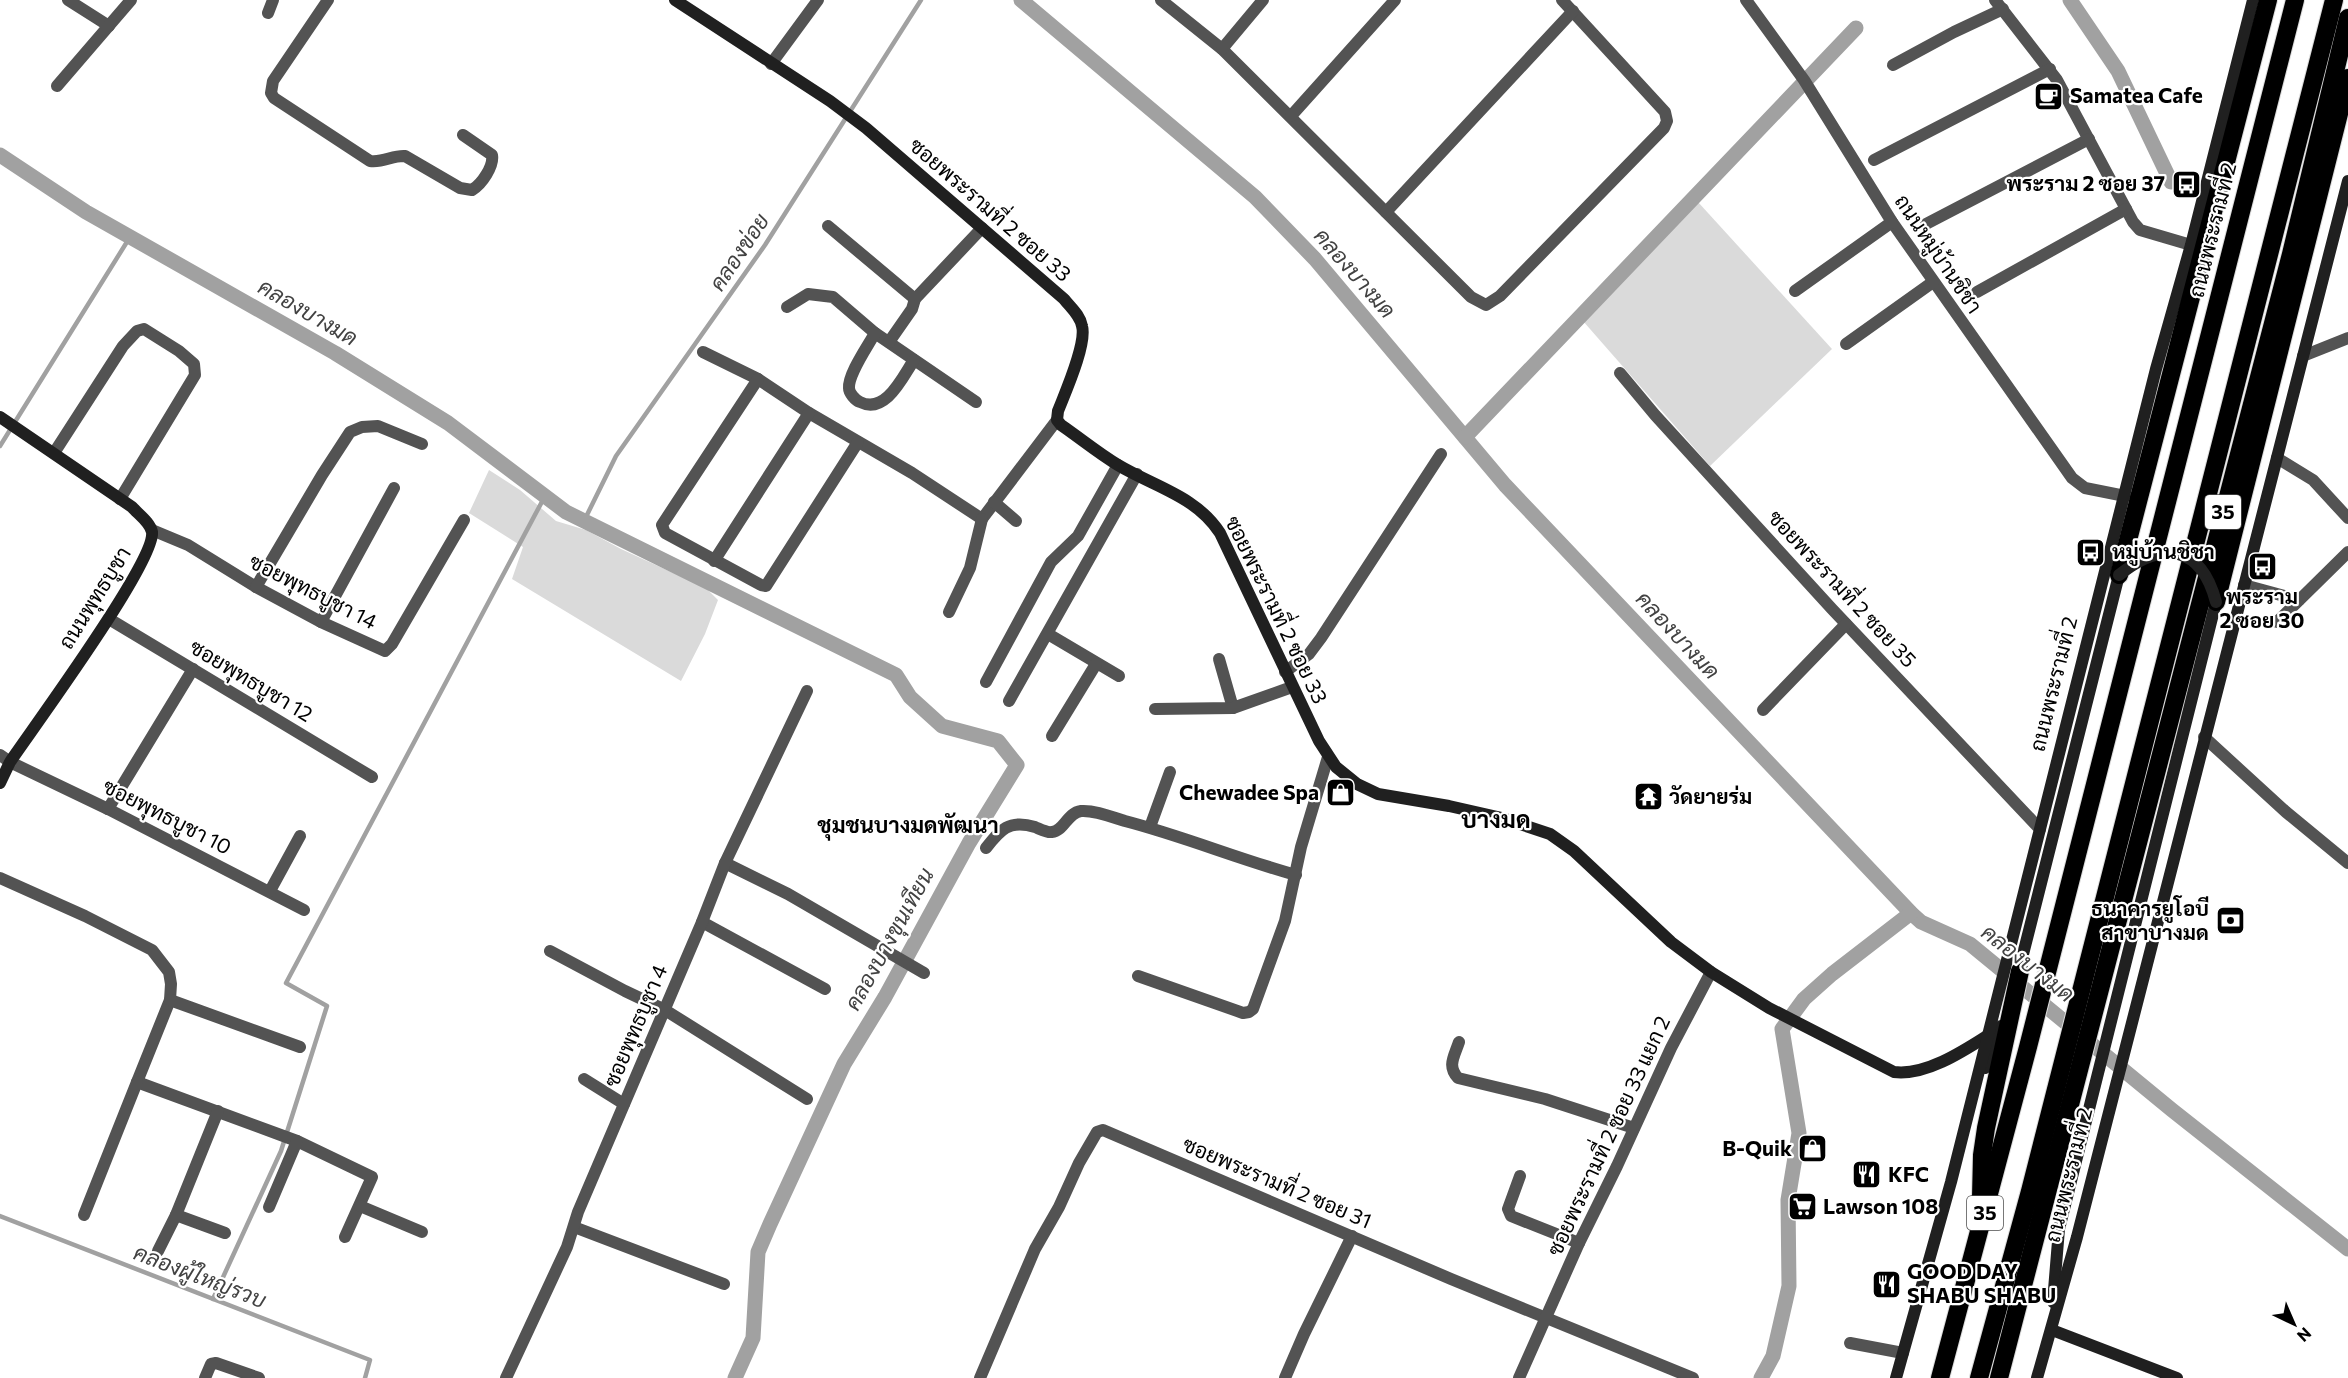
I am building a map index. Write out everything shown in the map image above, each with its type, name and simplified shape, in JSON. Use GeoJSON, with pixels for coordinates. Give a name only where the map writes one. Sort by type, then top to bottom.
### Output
{"type":"FeatureCollection","features":[{"type":"Feature","properties":{"kind":"highway"},"geometry":{"type":"LineString","coordinates":[[2119,575],[2268,0]]}},
{"type":"Feature","properties":{"kind":"highway","name":"ถนนพระรามที่ 2"},"geometry":{"type":"LineString","coordinates":[[1940,1378],[2028,1047],[2295,0]]}},
{"type":"Feature","properties":{"kind":"highway"},"geometry":{"type":"LineString","coordinates":[[1948,1378],[2004,1172],[2303,0]]}},
{"type":"Feature","properties":{"kind":"highway"},"geometry":{"type":"LineString","coordinates":[[1979,1378],[2033,1179],[2334,0]]}},
{"type":"Feature","properties":{"kind":"highway","name":"ถนนพระรามที่ 2"},"geometry":{"type":"LineString","coordinates":[[1999,1378],[2291,254],[2348,18]]}},
{"type":"Feature","properties":{"kind":"highway"},"geometry":{"type":"LineString","coordinates":[[2216,602],[2348,78]]}},
{"type":"Feature","properties":{"kind":"highway"},"geometry":{"type":"LineString","coordinates":[[1980,1232],[1982,1155],[2004,1007],[2020,971]]}},
{"type":"Feature","properties":{"kind":"main road","name":"ซอยพระรามที่ 2 ซอย 33"},"geometry":{"type":"LineString","coordinates":[[675,0],[830,101],[866,128],[1064,299],[1078,315],[1083,328],[1080,352],[1058,411],[1057,420],[1118,465],[1198,507],[1210,518],[1220,533],[1292,687],[1328,757],[1336,767],[1357,784],[1378,794],[1481,813],[1550,834],[1574,851],[1671,942],[1712,972],[1769,1008],[1887,1068],[1904,1073],[1913,1072],[1960,1053],[1987,1036]]}},
{"type":"Feature","properties":{"kind":"main road","name":"ถนนพระรามที่ 2"},"geometry":{"type":"LineString","coordinates":[[1896,1378],[1951,1182],[1987,1036],[2004,1007],[2010,943],[2156,369],[2191,245],[2253,0]]}},
{"type":"Feature","properties":{"kind":"main road","name":"ถนนพระรามที่ 2"},"geometry":{"type":"LineString","coordinates":[[2037,1378],[2052,1330],[2348,181]]}},
{"type":"Feature","properties":{"kind":"main road","name":"ถนนพุทธบูชา"},"geometry":{"type":"LineString","coordinates":[[0,417],[132,507],[152,530],[150,548],[109,619],[5,759],[0,783]]}},
{"type":"Feature","properties":{"kind":"main road"},"geometry":{"type":"LineString","coordinates":[[2020,971],[2119,575],[2132,564],[2148,556],[2164,553],[2180,555],[2194,562],[2205,572],[2216,602],[2059,1229],[2052,1330],[2177,1378]]}},
{"type":"Feature","properties":{"kind":"main road"},"geometry":{"type":"LineString","coordinates":[[1973,1093],[1989,1062],[2004,1007]]}},
{"type":"Feature","properties":{"kind":"street"},"geometry":{"type":"LineString","coordinates":[[68,0],[109,26]]}},
{"type":"Feature","properties":{"kind":"street"},"geometry":{"type":"LineString","coordinates":[[57,86],[131,0]]}},
{"type":"Feature","properties":{"kind":"street"},"geometry":{"type":"LineString","coordinates":[[268,13],[273,0]]}},
{"type":"Feature","properties":{"kind":"street"},"geometry":{"type":"LineString","coordinates":[[328,0],[273,81],[271,93],[274,98],[370,161],[379,162],[405,156],[460,188],[472,190],[485,175],[493,160],[492,155],[463,135]]}},
{"type":"Feature","properties":{"kind":"street"},"geometry":{"type":"LineString","coordinates":[[771,64],[818,0]]}},
{"type":"Feature","properties":{"kind":"street"},"geometry":{"type":"LineString","coordinates":[[1161,0],[1222,49],[1471,297],[1486,305],[1500,296],[1664,128],[1667,121],[1665,112],[1562,0]]}},
{"type":"Feature","properties":{"kind":"street"},"geometry":{"type":"LineString","coordinates":[[1222,49],[1263,0]]}},
{"type":"Feature","properties":{"kind":"street"},"geometry":{"type":"LineString","coordinates":[[1291,116],[1395,0]]}},
{"type":"Feature","properties":{"kind":"street","name":"ถนนหมู่บ้านชิชา"},"geometry":{"type":"LineString","coordinates":[[1746,0],[1804,80],[1892,222],[2072,478],[2085,488],[2125,496]]}},
{"type":"Feature","properties":{"kind":"street"},"geometry":{"type":"LineString","coordinates":[[1893,65],[1999,4],[2050,69],[2126,209],[2140,230],[2191,245]]}},
{"type":"Feature","properties":{"kind":"street"},"geometry":{"type":"LineString","coordinates":[[1386,212],[1573,11]]}},
{"type":"Feature","properties":{"kind":"street"},"geometry":{"type":"LineString","coordinates":[[1874,160],[2050,69]]}},
{"type":"Feature","properties":{"kind":"street"},"geometry":{"type":"LineString","coordinates":[[1926,224],[2089,139]]}},
{"type":"Feature","properties":{"kind":"street"},"geometry":{"type":"LineString","coordinates":[[1977,292],[2126,209]]}},
{"type":"Feature","properties":{"kind":"street"},"geometry":{"type":"LineString","coordinates":[[1795,291],[1892,222]]}},
{"type":"Feature","properties":{"kind":"street"},"geometry":{"type":"LineString","coordinates":[[828,226],[915,299]]}},
{"type":"Feature","properties":{"kind":"street"},"geometry":{"type":"LineString","coordinates":[[889,342],[912,309],[915,299],[981,228]]}},
{"type":"Feature","properties":{"kind":"street"},"geometry":{"type":"LineString","coordinates":[[1846,344],[1933,282]]}},
{"type":"Feature","properties":{"kind":"street"},"geometry":{"type":"LineString","coordinates":[[787,308],[808,294],[832,297],[875,333],[976,402]]}},
{"type":"Feature","properties":{"kind":"street"},"geometry":{"type":"LineString","coordinates":[[54,453],[123,346],[137,331],[144,329],[179,351],[194,364],[195,375],[120,499]]}},
{"type":"Feature","properties":{"kind":"street"},"geometry":{"type":"LineString","coordinates":[[875,333],[851,376],[849,387],[851,394],[860,403],[872,404],[889,397],[914,360]]}},
{"type":"Feature","properties":{"kind":"street"},"geometry":{"type":"LineString","coordinates":[[2303,356],[2348,338]]}},
{"type":"Feature","properties":{"kind":"street"},"geometry":{"type":"LineString","coordinates":[[703,352],[758,379],[808,413],[912,473],[982,519]]}},
{"type":"Feature","properties":{"kind":"street","name":"ซอยพระรามที่ 2 ซอย 35"},"geometry":{"type":"LineString","coordinates":[[1620,372],[1655,415],[1846,624],[2040,829]]}},
{"type":"Feature","properties":{"kind":"street"},"geometry":{"type":"LineString","coordinates":[[758,379],[662,525],[665,533],[714,561],[766,586],[858,442]]}},
{"type":"Feature","properties":{"kind":"street"},"geometry":{"type":"LineString","coordinates":[[714,561],[808,413]]}},
{"type":"Feature","properties":{"kind":"street"},"geometry":{"type":"LineString","coordinates":[[949,612],[970,567],[982,519],[1057,420]]}},
{"type":"Feature","properties":{"kind":"street"},"geometry":{"type":"LineString","coordinates":[[256,587],[350,432],[362,427],[378,426],[422,444]]}},
{"type":"Feature","properties":{"kind":"street"},"geometry":{"type":"LineString","coordinates":[[1286,672],[1308,654],[1321,638],[1442,454]]}},
{"type":"Feature","properties":{"kind":"street"},"geometry":{"type":"LineString","coordinates":[[2277,458],[2313,480],[2348,518]]}},
{"type":"Feature","properties":{"kind":"street"},"geometry":{"type":"LineString","coordinates":[[986,682],[1051,562],[1078,536],[1118,465]]}},
{"type":"Feature","properties":{"kind":"street"},"geometry":{"type":"LineString","coordinates":[[1009,701],[1137,474]]}},
{"type":"Feature","properties":{"kind":"street"},"geometry":{"type":"LineString","coordinates":[[321,622],[394,488]]}},
{"type":"Feature","properties":{"kind":"street"},"geometry":{"type":"LineString","coordinates":[[994,502],[1016,521]]}},
{"type":"Feature","properties":{"kind":"street","name":"ซอยพุทธบูชา 14"},"geometry":{"type":"LineString","coordinates":[[152,530],[188,545],[256,587],[321,622],[385,651],[388,650],[464,520]]}},
{"type":"Feature","properties":{"kind":"street"},"geometry":{"type":"LineString","coordinates":[[2277,622],[2345,560]]}},
{"type":"Feature","properties":{"kind":"street"},"geometry":{"type":"LineString","coordinates":[[2244,585],[2299,600]]}},
{"type":"Feature","properties":{"kind":"street","name":"ซอยพุทธบูชา 12"},"geometry":{"type":"LineString","coordinates":[[109,619],[372,777]]}},
{"type":"Feature","properties":{"kind":"street"},"geometry":{"type":"LineString","coordinates":[[1763,711],[1846,624]]}},
{"type":"Feature","properties":{"kind":"street"},"geometry":{"type":"LineString","coordinates":[[1048,634],[1119,676]]}},
{"type":"Feature","properties":{"kind":"street"},"geometry":{"type":"LineString","coordinates":[[1218,659],[1233,708]]}},
{"type":"Feature","properties":{"kind":"street"},"geometry":{"type":"LineString","coordinates":[[1052,736],[1096,664]]}},
{"type":"Feature","properties":{"kind":"street"},"geometry":{"type":"LineString","coordinates":[[108,809],[193,669]]}},
{"type":"Feature","properties":{"kind":"street"},"geometry":{"type":"LineString","coordinates":[[1155,709],[1233,708],[1292,687]]}},
{"type":"Feature","properties":{"kind":"street","name":"ซอยพุทธบูชา 4"},"geometry":{"type":"LineString","coordinates":[[506,1378],[567,1247],[624,1104],[702,922],[724,863],[807,691]]}},
{"type":"Feature","properties":{"kind":"street"},"geometry":{"type":"LineString","coordinates":[[2204,738],[2286,812],[2348,863]]}},
{"type":"Feature","properties":{"kind":"street"},"geometry":{"type":"LineString","coordinates":[[1138,976],[1243,1013],[1253,1009],[1285,921],[1301,847],[1328,757]]}},
{"type":"Feature","properties":{"kind":"street","name":"ซอยพุทธบูชา 10"},"geometry":{"type":"LineString","coordinates":[[5,759],[108,809],[304,910]]}},
{"type":"Feature","properties":{"kind":"street"},"geometry":{"type":"LineString","coordinates":[[1150,827],[1170,772]]}},
{"type":"Feature","properties":{"kind":"street"},"geometry":{"type":"LineString","coordinates":[[986,848],[1000,830],[1011,825],[1030,826],[1051,833],[1056,831],[1071,814],[1081,811],[1098,813],[1150,827],[1252,862],[1296,874]]}},
{"type":"Feature","properties":{"kind":"street"},"geometry":{"type":"LineString","coordinates":[[270,891],[300,836]]}},
{"type":"Feature","properties":{"kind":"street"},"geometry":{"type":"LineString","coordinates":[[724,863],[788,894],[921,972]]}},
{"type":"Feature","properties":{"kind":"street"},"geometry":{"type":"LineString","coordinates":[[0,878],[85,916],[152,950],[169,972],[171,1000],[84,1215]]}},
{"type":"Feature","properties":{"kind":"street"},"geometry":{"type":"LineString","coordinates":[[702,922],[825,989]]}},
{"type":"Feature","properties":{"kind":"street"},"geometry":{"type":"LineString","coordinates":[[550,951],[625,992],[665,1010],[807,1099]]}},
{"type":"Feature","properties":{"kind":"street","name":"ซอยพระรามที่ 2 ซอย 33 แยก 2"},"geometry":{"type":"LineString","coordinates":[[1519,1378],[1579,1243],[1671,1048],[1712,972]]}},
{"type":"Feature","properties":{"kind":"street"},"geometry":{"type":"LineString","coordinates":[[171,1000],[300,1047]]}},
{"type":"Feature","properties":{"kind":"street"},"geometry":{"type":"LineString","coordinates":[[1459,1042],[1450,1065],[1458,1078],[1545,1099],[1634,1128]]}},
{"type":"Feature","properties":{"kind":"street"},"geometry":{"type":"LineString","coordinates":[[584,1078],[624,1104]]}},
{"type":"Feature","properties":{"kind":"street"},"geometry":{"type":"LineString","coordinates":[[137,1083],[297,1141],[371,1176],[370,1183],[345,1237]]}},
{"type":"Feature","properties":{"kind":"street"},"geometry":{"type":"LineString","coordinates":[[158,1251],[176,1215],[218,1111]]}},
{"type":"Feature","properties":{"kind":"street","name":"ซอยพระรามที่ 2 ซอย 31"},"geometry":{"type":"LineString","coordinates":[[980,1378],[1035,1249],[1059,1207],[1079,1163],[1100,1131],[1118,1136],[1693,1378]]}},
{"type":"Feature","properties":{"kind":"street"},"geometry":{"type":"LineString","coordinates":[[269,1206],[297,1141]]}},
{"type":"Feature","properties":{"kind":"street"},"geometry":{"type":"LineString","coordinates":[[1520,1176],[1508,1209],[1511,1216],[1579,1243]]}},
{"type":"Feature","properties":{"kind":"street"},"geometry":{"type":"LineString","coordinates":[[360,1206],[422,1233]]}},
{"type":"Feature","properties":{"kind":"street"},"geometry":{"type":"LineString","coordinates":[[176,1215],[225,1233]]}},
{"type":"Feature","properties":{"kind":"street"},"geometry":{"type":"LineString","coordinates":[[574,1227],[724,1284]]}},
{"type":"Feature","properties":{"kind":"street"},"geometry":{"type":"LineString","coordinates":[[1285,1378],[1352,1236]]}},
{"type":"Feature","properties":{"kind":"street"},"geometry":{"type":"LineString","coordinates":[[1850,1342],[1903,1353]]}},
{"type":"Feature","properties":{"kind":"street"},"geometry":{"type":"LineString","coordinates":[[205,1378],[211,1364],[216,1363],[259,1378]]}},
{"type":"Feature","properties":{"kind":"shaded area"},"geometry":{"type":"Polygon","coordinates":[[[1698,202],[1832,349],[1710,466],[1583,321],[1698,202]]]}},
{"type":"Feature","properties":{"kind":"shaded area"},"geometry":{"type":"Polygon","coordinates":[[[489,470],[520,490],[556,521],[586,530],[621,549],[706,588],[718,600],[705,634],[681,681],[512,579],[523,547],[469,513],[489,470]]]}},
{"type":"Feature","properties":{"kind":"waterway","name":"คลองข่อย"},"geometry":{"type":"LineString","coordinates":[[584,521],[616,456],[765,245],[921,0]]}},
{"type":"Feature","properties":{"kind":"waterway","name":"คลองบางมด"},"geometry":{"type":"LineString","coordinates":[[1021,0],[1255,197],[1315,259],[1505,485],[1911,913],[1921,922],[1970,944],[2172,1110],[2348,1249]]}},
{"type":"Feature","properties":{"kind":"waterway"},"geometry":{"type":"LineString","coordinates":[[2070,0],[2118,71],[2171,182]]}},
{"type":"Feature","properties":{"kind":"waterway"},"geometry":{"type":"LineString","coordinates":[[1465,437],[1856,28]]}},
{"type":"Feature","properties":{"kind":"waterway","name":"คลองบางขุนเทียน"},"geometry":{"type":"LineString","coordinates":[[0,155],[86,212],[335,353],[448,423],[566,512],[896,675],[910,697],[942,726],[998,741],[1017,765],[969,843],[885,997],[844,1064],[770,1224],[758,1252],[753,1338],[735,1378]]}},
{"type":"Feature","properties":{"kind":"waterway"},"geometry":{"type":"LineString","coordinates":[[0,446],[130,237]]}},
{"type":"Feature","properties":{"kind":"waterway"},"geometry":{"type":"LineString","coordinates":[[213,1299],[281,1151],[327,1006],[286,983],[545,496]]}},
{"type":"Feature","properties":{"kind":"waterway"},"geometry":{"type":"LineString","coordinates":[[1761,1378],[1773,1356],[1789,1286],[1788,1200],[1799,1133],[1782,1029],[1804,999],[1832,974],[1911,913]]}},
{"type":"Feature","properties":{"kind":"waterway","name":"คลองผู้ใหญ่รวบ"},"geometry":{"type":"LineString","coordinates":[[0,1216],[370,1360],[365,1378]]}},
{"type":"Feature","properties":{"kind":"place","name":"Samatea Cafe"},"geometry":{"type":"Point","coordinates":[2049,96]}},
{"type":"Feature","properties":{"kind":"place","name":"พระราม 2 ซอย 37"},"geometry":{"type":"Point","coordinates":[2186,184]}},
{"type":"Feature","properties":{"kind":"place","name":"หมู่บ้านชิชา"},"geometry":{"type":"Point","coordinates":[2091,552]}},
{"type":"Feature","properties":{"kind":"place","name":"พระราม 2 ซอย 30"},"geometry":{"type":"Point","coordinates":[2262,566]}},
{"type":"Feature","properties":{"kind":"place","name":"Chewadee Spa"},"geometry":{"type":"Point","coordinates":[1340,793]}},
{"type":"Feature","properties":{"kind":"place","name":"วัดยายร่ม"},"geometry":{"type":"Point","coordinates":[1648,797]}},
{"type":"Feature","properties":{"kind":"place","name":"ธนาคารยูโอบี สาขาบางมด"},"geometry":{"type":"Point","coordinates":[2230,921]}},
{"type":"Feature","properties":{"kind":"place","name":"B-Quik"},"geometry":{"type":"Point","coordinates":[1813,1149]}},
{"type":"Feature","properties":{"kind":"place","name":"KFC"},"geometry":{"type":"Point","coordinates":[1867,1175]}},
{"type":"Feature","properties":{"kind":"place","name":"Lawson 108"},"geometry":{"type":"Point","coordinates":[1802,1207]}},
{"type":"Feature","properties":{"kind":"place","name":"GOOD DAY SHABU SHABU"},"geometry":{"type":"Point","coordinates":[1886,1284]}},
{"type":"Feature","properties":{"kind":"district","name":"บางมด"},"geometry":{"type":"Point","coordinates":[1496,820]}},
{"type":"Feature","properties":{"kind":"district","name":"ชุมชนบางมดพัฒนา"},"geometry":{"type":"Point","coordinates":[908,825]}}]}
